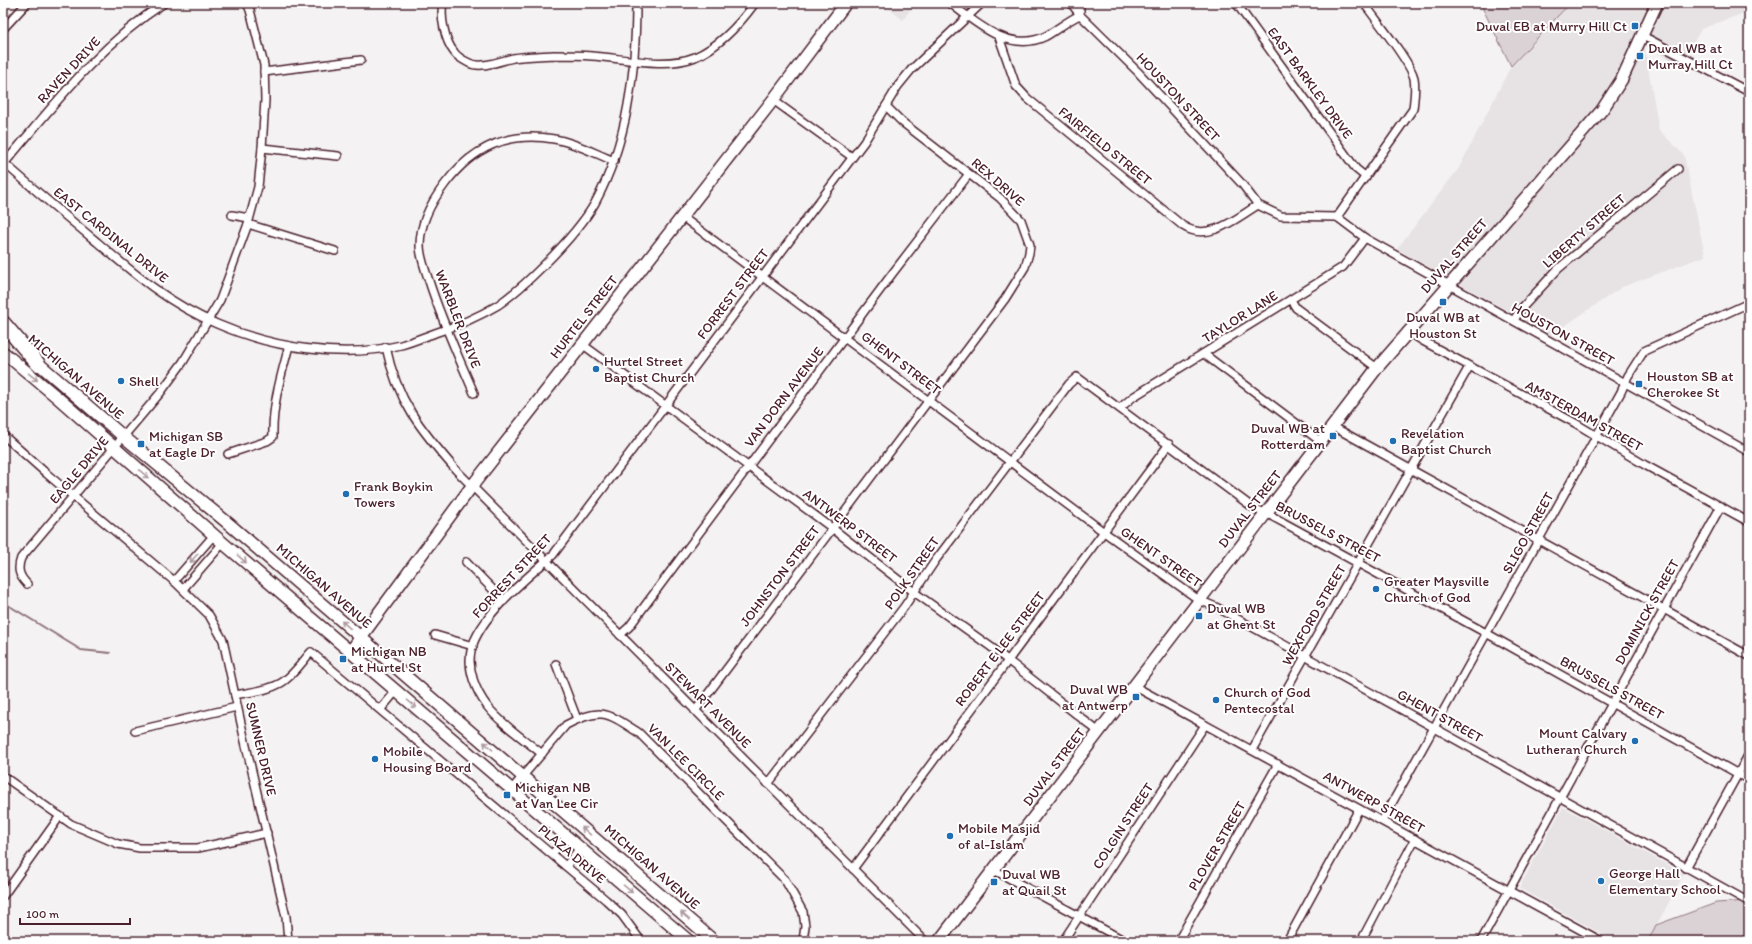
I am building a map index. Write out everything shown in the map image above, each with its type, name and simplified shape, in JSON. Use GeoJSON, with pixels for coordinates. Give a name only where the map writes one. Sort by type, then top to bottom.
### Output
{"type":"FeatureCollection","features":[{"type":"Feature","properties":{"kind":"highway"},"geometry":{"type":"LineString","coordinates":[[3,323],[38,364]]}},
{"type":"Feature","properties":{"kind":"street"},"geometry":{"type":"LineString","coordinates":[[3,29],[27,3]]}},
{"type":"Feature","properties":{"kind":"street","name":"RAVEN DRIVE"},"geometry":{"type":"LineString","coordinates":[[4,163],[63,92],[102,51],[138,20],[164,3]]}},
{"type":"Feature","properties":{"kind":"street","name":"EAGLE DRIVE"},"geometry":{"type":"LineString","coordinates":[[27,584],[21,578],[18,566],[21,558],[124,437],[183,362],[225,288],[249,221],[258,187],[262,148],[265,100],[264,72],[258,39],[247,3]]}},
{"type":"Feature","properties":{"kind":"street"},"geometry":{"type":"LineString","coordinates":[[443,3],[443,18],[448,43],[454,54],[470,64],[490,63],[513,58],[541,56],[591,56],[656,62],[682,61],[708,50],[722,40],[734,29],[756,3]]}},
{"type":"Feature","properties":{"kind":"street","name":"EAST CARDINAL DRIVE"},"geometry":{"type":"LineString","coordinates":[[4,163],[155,290],[181,307],[208,320],[266,341],[322,351],[401,345],[447,329],[473,318],[499,304],[527,282],[554,256],[581,224],[595,203],[614,161],[619,146],[634,60],[636,3]]}},
{"type":"Feature","properties":{"kind":"street","name":"HURTEL STREET"},"geometry":{"type":"LineString","coordinates":[[350,652],[472,486],[681,216],[773,100],[846,3]]}},
{"type":"Feature","properties":{"kind":"street"},"geometry":{"type":"LineString","coordinates":[[950,3],[980,27],[999,37],[1020,41],[1044,37],[1080,15],[1080,3]]}},
{"type":"Feature","properties":{"kind":"street","name":"FORREST STREET"},"geometry":{"type":"LineString","coordinates":[[542,754],[496,715],[487,706],[479,694],[470,666],[471,652],[478,632],[522,582],[553,555],[864,142],[898,86],[910,70],[982,3]]}},
{"type":"Feature","properties":{"kind":"street","name":"HOUSTON STREET"},"geometry":{"type":"LineString","coordinates":[[1071,3],[1080,15],[1138,72],[1242,184],[1258,205],[1281,216],[1337,217],[1365,238],[1749,452]]}},
{"type":"Feature","properties":{"kind":"street","name":"EAST BARKLEY DRIVE"},"geometry":{"type":"LineString","coordinates":[[1236,3],[1356,169],[1366,177]]}},
{"type":"Feature","properties":{"kind":"street"},"geometry":{"type":"LineString","coordinates":[[1337,217],[1413,109],[1415,91],[1414,77],[1403,56],[1364,3]]}},
{"type":"Feature","properties":{"kind":"street","name":"DUVAL STREET"},"geometry":{"type":"LineString","coordinates":[[939,941],[1377,368],[1407,331],[1602,110],[1622,79],[1657,3]]}},
{"type":"Feature","properties":{"kind":"street"},"geometry":{"type":"LineString","coordinates":[[1641,35],[1749,92]]}},
{"type":"Feature","properties":{"kind":"street","name":"FAIRFIELD STREET"},"geometry":{"type":"LineString","coordinates":[[999,37],[1016,86],[1027,98],[1190,231],[1203,233],[1217,230],[1258,205]]}},
{"type":"Feature","properties":{"kind":"street"},"geometry":{"type":"LineString","coordinates":[[264,72],[361,60]]}},
{"type":"Feature","properties":{"kind":"street"},"geometry":{"type":"LineString","coordinates":[[773,100],[852,158]]}},
{"type":"Feature","properties":{"kind":"street","name":"REX DRIVE"},"geometry":{"type":"LineString","coordinates":[[886,106],[902,122],[1000,198],[1021,220],[1030,245],[1025,267],[1019,279],[972,342]]}},
{"type":"Feature","properties":{"kind":"street","name":"WARBLER DRIVE"},"geometry":{"type":"LineString","coordinates":[[474,393],[434,297],[425,270],[420,246],[423,228],[428,212],[442,189],[465,161],[483,149],[499,142],[514,138],[533,137],[554,139],[580,147],[614,161]]}},
{"type":"Feature","properties":{"kind":"street"},"geometry":{"type":"LineString","coordinates":[[262,148],[338,156]]}},
{"type":"Feature","properties":{"kind":"street","name":"LIBERTY STREET"},"geometry":{"type":"LineString","coordinates":[[1514,320],[1521,309],[1558,269],[1678,169]]}},
{"type":"Feature","properties":{"kind":"street","name":"VAN DORN AVENUE"},"geometry":{"type":"LineString","coordinates":[[620,635],[629,627],[892,274],[970,174]]}},
{"type":"Feature","properties":{"kind":"street"},"geometry":{"type":"LineString","coordinates":[[232,215],[335,251]]}},
{"type":"Feature","properties":{"kind":"street","name":"GHENT STREET"},"geometry":{"type":"LineString","coordinates":[[681,216],[1104,532],[1199,600],[1216,606],[1305,657],[1749,902]]}},
{"type":"Feature","properties":{"kind":"street","name":"TAYLOR LANE"},"geometry":{"type":"LineString","coordinates":[[1120,408],[1133,397],[1344,267],[1365,238]]}},
{"type":"Feature","properties":{"kind":"street"},"geometry":{"type":"LineString","coordinates":[[1291,300],[1296,308],[1377,368]]}},
{"type":"Feature","properties":{"kind":"street","name":"SLIGO STREET"},"geometry":{"type":"LineString","coordinates":[[1382,821],[1595,436],[1621,392],[1624,383],[1644,351],[1749,303]]}},
{"type":"Feature","properties":{"kind":"street","name":"AMSTERDAM STREET"},"geometry":{"type":"LineString","coordinates":[[1407,331],[1749,522]]}},
{"type":"Feature","properties":{"kind":"street","name":"MICHIGAN AVENUE"},"geometry":{"type":"LineString","coordinates":[[3,334],[229,524],[714,941]]}},
{"type":"Feature","properties":{"kind":"street","name":"JOHNSTON STREET"},"geometry":{"type":"LineString","coordinates":[[695,711],[972,342]]}},
{"type":"Feature","properties":{"kind":"street","name":"ANTWERP STREET"},"geometry":{"type":"LineString","coordinates":[[582,344],[832,528],[1099,732]]}},
{"type":"Feature","properties":{"kind":"street"},"geometry":{"type":"LineString","coordinates":[[228,454],[267,441],[273,437],[276,395],[289,346]]}},
{"type":"Feature","properties":{"kind":"street","name":"STEWART AVENUE"},"geometry":{"type":"LineString","coordinates":[[386,347],[394,380],[401,396],[431,442],[546,561],[925,941]]}},
{"type":"Feature","properties":{"kind":"street","name":"MICHIGAN AVENUE"},"geometry":{"type":"LineString","coordinates":[[3,352],[58,398],[114,449],[223,543],[689,941]]}},
{"type":"Feature","properties":{"kind":"street"},"geometry":{"type":"LineString","coordinates":[[1204,354],[1320,441]]}},
{"type":"Feature","properties":{"kind":"street","name":"WEXFORD STREET"},"geometry":{"type":"LineString","coordinates":[[1252,750],[1469,367]]}},
{"type":"Feature","properties":{"kind":"street","name":"BRUSSELS STREET"},"geometry":{"type":"LineString","coordinates":[[1077,377],[1255,509],[1266,513],[1359,563],[1749,780]]}},
{"type":"Feature","properties":{"kind":"street","name":"POLK STREET"},"geometry":{"type":"LineString","coordinates":[[768,784],[914,592],[935,561],[1069,384],[1077,377]]}},
{"type":"Feature","properties":{"kind":"street"},"geometry":{"type":"LineString","coordinates":[[1332,426],[1411,471],[1749,656]]}},
{"type":"Feature","properties":{"kind":"street","name":"SUMNER DRIVE"},"geometry":{"type":"LineString","coordinates":[[3,435],[174,581],[209,615],[223,640],[286,918],[288,941]]}},
{"type":"Feature","properties":{"kind":"street","name":"ROBERT E LEE STREET"},"geometry":{"type":"LineString","coordinates":[[853,869],[1169,444]]}},
{"type":"Feature","properties":{"kind":"street","name":"DOMINICK STREET"},"geometry":{"type":"LineString","coordinates":[[1481,941],[1721,506]]}},
{"type":"Feature","properties":{"kind":"street"},"geometry":{"type":"LineString","coordinates":[[174,581],[214,535]]}},
{"type":"Feature","properties":{"kind":"street"},"geometry":{"type":"LineString","coordinates":[[183,589],[223,543]]}},
{"type":"Feature","properties":{"kind":"street"},"geometry":{"type":"LineString","coordinates":[[466,562],[504,601]]}},
{"type":"Feature","properties":{"kind":"street"},"geometry":{"type":"LineString","coordinates":[[435,635],[473,646]]}},
{"type":"Feature","properties":{"kind":"street","name":"PLAZA DRIVE"},"geometry":{"type":"LineString","coordinates":[[235,695],[267,689],[280,684],[289,677],[311,652],[381,709],[622,915],[641,941]]}},
{"type":"Feature","properties":{"kind":"street"},"geometry":{"type":"LineString","coordinates":[[556,664],[577,719]]}},
{"type":"Feature","properties":{"kind":"street","name":"ANTWERP STREET"},"geometry":{"type":"LineString","coordinates":[[1134,686],[1601,941]]}},
{"type":"Feature","properties":{"kind":"street"},"geometry":{"type":"LineString","coordinates":[[381,709],[396,691]]}},
{"type":"Feature","properties":{"kind":"street"},"geometry":{"type":"LineString","coordinates":[[135,730],[237,707]]}},
{"type":"Feature","properties":{"kind":"street","name":"VAN LEE CIRCLE"},"geometry":{"type":"LineString","coordinates":[[512,789],[566,726],[577,719],[595,713],[605,714],[616,718],[639,733],[785,880],[803,912],[803,941]]}},
{"type":"Feature","properties":{"kind":"street","name":"COLGIN STREET"},"geometry":{"type":"LineString","coordinates":[[1063,941],[1205,724]]}},
{"type":"Feature","properties":{"kind":"street"},"geometry":{"type":"LineString","coordinates":[[1686,868],[1749,754]]}},
{"type":"Feature","properties":{"kind":"street","name":"PLOVER STREET"},"geometry":{"type":"LineString","coordinates":[[1178,941],[1278,764]]}},
{"type":"Feature","properties":{"kind":"street"},"geometry":{"type":"LineString","coordinates":[[3,776],[71,824],[118,844],[140,848],[198,848],[267,833]]}},
{"type":"Feature","properties":{"kind":"street"},"geometry":{"type":"LineString","coordinates":[[1287,941],[1359,809]]}},
{"type":"Feature","properties":{"kind":"street"},"geometry":{"type":"LineString","coordinates":[[3,896],[60,816]]}},
{"type":"Feature","properties":{"kind":"street"},"geometry":{"type":"LineString","coordinates":[[552,854],[567,836]]}},
{"type":"Feature","properties":{"kind":"street"},"geometry":{"type":"LineString","coordinates":[[1360,941],[1415,839]]}},
{"type":"Feature","properties":{"kind":"street"},"geometry":{"type":"LineString","coordinates":[[566,866],[580,848]]}},
{"type":"Feature","properties":{"kind":"street"},"geometry":{"type":"LineString","coordinates":[[994,870],[1125,941]]}},
{"type":"Feature","properties":{"kind":"shaded area"},"geometry":{"type":"Polygon","coordinates":[[[882,3],[915,3],[903,20],[882,3]]]}},
{"type":"Feature","properties":{"kind":"shaded area"},"geometry":{"type":"Polygon","coordinates":[[[1480,3],[1570,3],[1511,66],[1480,3]]]}},
{"type":"Feature","properties":{"kind":"shaded area"},"geometry":{"type":"Polygon","coordinates":[[[1570,3],[1749,3],[1749,11],[1701,29],[1681,66],[1644,45],[1659,130],[1684,155],[1705,256],[1622,287],[1548,337],[1510,312],[1397,249],[1459,168],[1511,66],[1570,3]]]}},
{"type":"Feature","properties":{"kind":"shaded area","name":"George Hall Elementary School"},"geometry":{"type":"Polygon","coordinates":[[[1563,807],[1684,874],[1648,941],[1615,941],[1519,888],[1563,807]]]}},
{"type":"Feature","properties":{"kind":"shaded area"},"geometry":{"type":"Polygon","coordinates":[[[1749,902],[1749,941],[1648,941],[1656,925],[1716,903],[1749,902]]]}},
{"type":"Feature","properties":{"kind":"waterway"},"geometry":{"type":"LineString","coordinates":[[3,508],[8,503]]}},
{"type":"Feature","properties":{"kind":"waterway"},"geometry":{"type":"LineString","coordinates":[[3,602],[81,650],[110,653]]}},
{"type":"Feature","properties":{"kind":"place","name":"Duval EB at Murry Hill Ct"},"geometry":{"type":"Point","coordinates":[1635,26]}},
{"type":"Feature","properties":{"kind":"place","name":"Duval WB at Murray Hill Ct"},"geometry":{"type":"Point","coordinates":[1640,56]}},
{"type":"Feature","properties":{"kind":"place","name":"Duval WB at Houston St"},"geometry":{"type":"Point","coordinates":[1443,302]}},
{"type":"Feature","properties":{"kind":"place","name":"Hurtel Street Baptist Church"},"geometry":{"type":"Point","coordinates":[596,369]}},
{"type":"Feature","properties":{"kind":"place","name":"Shell"},"geometry":{"type":"Point","coordinates":[121,381]}},
{"type":"Feature","properties":{"kind":"place","name":"Houston SB at Cherokee St"},"geometry":{"type":"Point","coordinates":[1639,384]}},
{"type":"Feature","properties":{"kind":"place","name":"Duval WB at Rotterdam"},"geometry":{"type":"Point","coordinates":[1333,436]}},
{"type":"Feature","properties":{"kind":"place","name":"Revelation Baptist Church"},"geometry":{"type":"Point","coordinates":[1393,441]}},
{"type":"Feature","properties":{"kind":"place","name":"Michigan SB at Eagle Dr"},"geometry":{"type":"Point","coordinates":[141,444]}},
{"type":"Feature","properties":{"kind":"place","name":"Frank Boykin Towers"},"geometry":{"type":"Point","coordinates":[346,494]}},
{"type":"Feature","properties":{"kind":"place","name":"Greater Maysville Church of God"},"geometry":{"type":"Point","coordinates":[1376,589]}},
{"type":"Feature","properties":{"kind":"place","name":"Duval WB at Ghent St"},"geometry":{"type":"Point","coordinates":[1199,616]}},
{"type":"Feature","properties":{"kind":"place","name":"Michigan NB at Hurtel St"},"geometry":{"type":"Point","coordinates":[343,659]}},
{"type":"Feature","properties":{"kind":"place","name":"Duval WB at Antwerp"},"geometry":{"type":"Point","coordinates":[1136,697]}},
{"type":"Feature","properties":{"kind":"place","name":"Church of God Pentecostal"},"geometry":{"type":"Point","coordinates":[1216,700]}},
{"type":"Feature","properties":{"kind":"place","name":"Mount Calvary Lutheran Church"},"geometry":{"type":"Point","coordinates":[1635,741]}},
{"type":"Feature","properties":{"kind":"place","name":"Mobile Housing Board"},"geometry":{"type":"Point","coordinates":[375,759]}},
{"type":"Feature","properties":{"kind":"place","name":"Michigan NB at Van Lee Cir"},"geometry":{"type":"Point","coordinates":[507,795]}},
{"type":"Feature","properties":{"kind":"place","name":"Mobile Masjid of al-Islam"},"geometry":{"type":"Point","coordinates":[950,836]}},
{"type":"Feature","properties":{"kind":"place","name":"George Hall Elementary School"},"geometry":{"type":"Point","coordinates":[1601,881]}},
{"type":"Feature","properties":{"kind":"place","name":"Duval WB at Quail St"},"geometry":{"type":"Point","coordinates":[994,882]}}]}
